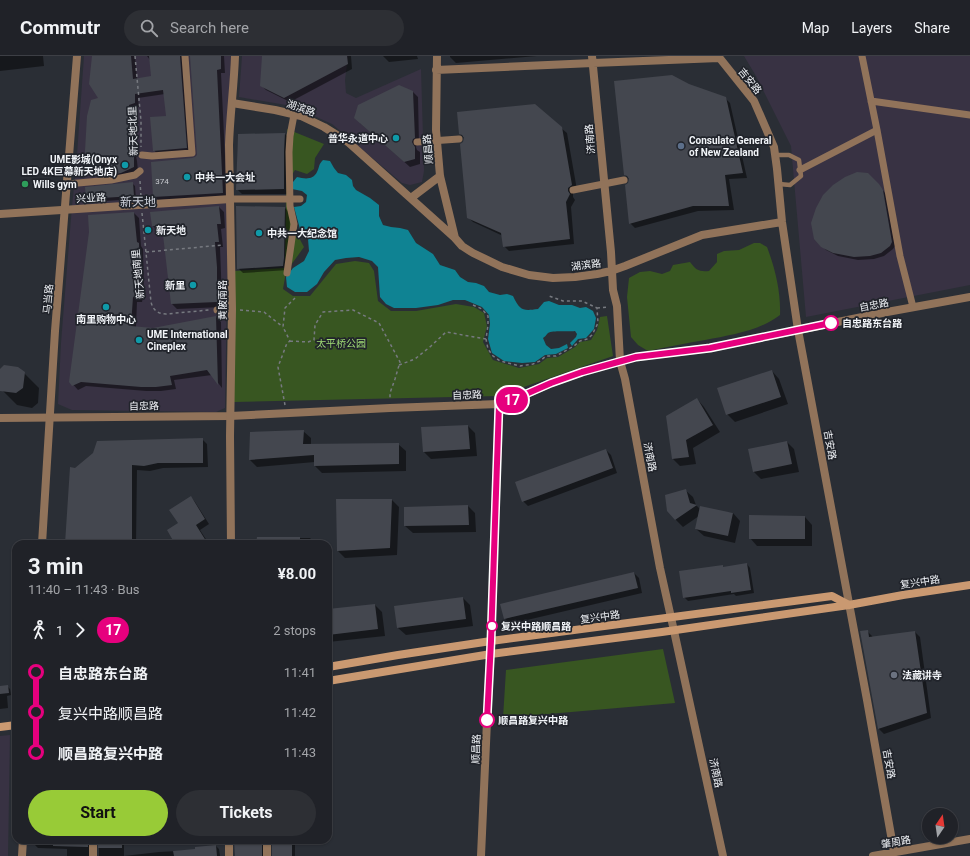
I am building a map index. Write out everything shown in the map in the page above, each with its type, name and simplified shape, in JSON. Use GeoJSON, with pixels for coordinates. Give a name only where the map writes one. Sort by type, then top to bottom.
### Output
{"type":"FeatureCollection","features":[{"type":"Feature","properties":{"kind":"main road","name":"复兴中路"},"geometry":{"type":"LineString","coordinates":[[332,680],[491,654],[674,631],[970,585]]}},
{"type":"Feature","properties":{"kind":"main road","name":"复兴中路"},"geometry":{"type":"LineString","coordinates":[[332,666],[491,641],[832,596],[849,605]]}},
{"type":"Feature","properties":{"kind":"main road"},"geometry":{"type":"LineString","coordinates":[[0,727],[12,726]]}},
{"type":"Feature","properties":{"kind":"street","name":"马当路"},"geometry":{"type":"LineString","coordinates":[[42,540],[55,331],[77,56]]}},
{"type":"Feature","properties":{"kind":"street"},"geometry":{"type":"LineString","coordinates":[[142,155],[152,156],[192,153],[185,56]]}},
{"type":"Feature","properties":{"kind":"street","name":"黄陂南路"},"geometry":{"type":"LineString","coordinates":[[231,540],[230,416],[232,309],[229,145],[235,56]]}},
{"type":"Feature","properties":{"kind":"street","name":"顺昌路"},"geometry":{"type":"LineString","coordinates":[[437,56],[436,130],[440,176],[455,238]]}},
{"type":"Feature","properties":{"kind":"street"},"geometry":{"type":"LineString","coordinates":[[862,56],[900,256],[913,307]]}},
{"type":"Feature","properties":{"kind":"street"},"geometry":{"type":"LineString","coordinates":[[436,70],[592,59],[718,57]]}},
{"type":"Feature","properties":{"kind":"street","name":"吉安路"},"geometry":{"type":"LineString","coordinates":[[718,57],[754,101],[774,147],[782,222],[798,330],[894,852]]}},
{"type":"Feature","properties":{"kind":"street","name":"济南路"},"geometry":{"type":"LineString","coordinates":[[592,59],[611,252],[611,271],[613,290],[617,306],[620,361],[625,379],[660,568],[723,856]]}},
{"type":"Feature","properties":{"kind":"street"},"geometry":{"type":"LineString","coordinates":[[871,102],[970,114]]}},
{"type":"Feature","properties":{"kind":"street","name":"湖滨路"},"geometry":{"type":"LineString","coordinates":[[232,103],[301,116],[324,127],[348,142],[462,246],[502,267],[529,275],[553,278],[597,274],[611,271],[702,235],[782,222]]}},
{"type":"Feature","properties":{"kind":"street"},"geometry":{"type":"LineString","coordinates":[[287,273],[294,224],[290,206],[289,152],[294,115]]}},
{"type":"Feature","properties":{"kind":"street"},"geometry":{"type":"LineString","coordinates":[[800,170],[877,130]]}},
{"type":"Feature","properties":{"kind":"street"},"geometry":{"type":"LineString","coordinates":[[417,142],[459,139]]}},
{"type":"Feature","properties":{"kind":"street"},"geometry":{"type":"LineString","coordinates":[[67,184],[111,180],[135,175],[140,171]]}},
{"type":"Feature","properties":{"kind":"street"},"geometry":{"type":"LineString","coordinates":[[411,198],[440,176]]}},
{"type":"Feature","properties":{"kind":"street"},"geometry":{"type":"LineString","coordinates":[[573,190],[624,180]]}},
{"type":"Feature","properties":{"kind":"street"},"geometry":{"type":"LineString","coordinates":[[230,199],[300,199]]}},
{"type":"Feature","properties":{"kind":"street","name":"兴业路"},"geometry":{"type":"LineString","coordinates":[[0,214],[230,199]]}},
{"type":"Feature","properties":{"kind":"street","name":"自忠路"},"geometry":{"type":"LineString","coordinates":[[0,418],[230,416],[287,412],[499,404],[582,372],[636,357],[710,348],[913,307],[970,298]]}},
{"type":"Feature","properties":{"kind":"street"},"geometry":{"type":"LineString","coordinates":[[217,310],[232,309]]}},
{"type":"Feature","properties":{"kind":"street","name":"顺昌路"},"geometry":{"type":"LineString","coordinates":[[481,856],[491,654],[499,404]]}},
{"type":"Feature","properties":{"kind":"street","name":"肇周路"},"geometry":{"type":"LineString","coordinates":[[873,856],[970,839]]}},
{"type":"Feature","properties":{"kind":"street"},"geometry":{"type":"LineString","coordinates":[[22,856],[23,844]]}},
{"type":"Feature","properties":{"kind":"street"},"geometry":{"type":"LineString","coordinates":[[93,844],[94,856]]}},
{"type":"Feature","properties":{"kind":"street"},"geometry":{"type":"LineString","coordinates":[[229,844],[229,856]]}},
{"type":"Feature","properties":{"kind":"street"},"geometry":{"type":"LineString","coordinates":[[267,844],[267,856]]}},
{"type":"Feature","properties":{"kind":"lane"},"geometry":{"type":"LineString","coordinates":[[775,155],[789,155],[799,160],[801,176],[790,185],[779,184]]}},
{"type":"Feature","properties":{"kind":"path","name":"新天地北里"},"geometry":{"type":"LineString","coordinates":[[135,56],[141,121],[142,155]]}},
{"type":"Feature","properties":{"kind":"path"},"geometry":{"type":"LineString","coordinates":[[140,171],[142,205]]}},
{"type":"Feature","properties":{"kind":"path","name":"新天地南里"},"geometry":{"type":"LineString","coordinates":[[142,205],[151,302],[155,310],[160,314],[217,310]]}},
{"type":"Feature","properties":{"kind":"path"},"geometry":{"type":"LineString","coordinates":[[146,252],[231,244]]}},
{"type":"Feature","properties":{"kind":"path"},"geometry":{"type":"LineString","coordinates":[[549,296],[563,301],[582,301],[597,308],[617,306]]}},
{"type":"Feature","properties":{"kind":"path"},"geometry":{"type":"LineString","coordinates":[[290,341],[284,327],[285,308],[295,298]]}},
{"type":"Feature","properties":{"kind":"path"},"geometry":{"type":"LineString","coordinates":[[472,305],[482,309],[488,316],[486,339],[488,349],[493,356],[500,361],[520,366],[533,364],[546,356],[556,356],[580,341],[587,340],[592,335],[598,323],[597,308]]}},
{"type":"Feature","properties":{"kind":"path"},"geometry":{"type":"LineString","coordinates":[[232,309],[264,312],[284,327]]}},
{"type":"Feature","properties":{"kind":"path"},"geometry":{"type":"LineString","coordinates":[[290,341],[308,342],[314,340],[315,325],[323,312],[353,310],[379,323],[400,362],[390,393],[390,408]]}},
{"type":"Feature","properties":{"kind":"path"},"geometry":{"type":"LineString","coordinates":[[399,364],[415,359],[446,332],[486,339]]}},
{"type":"Feature","properties":{"kind":"path"},"geometry":{"type":"LineString","coordinates":[[287,412],[278,367],[287,344],[290,341]]}},
{"type":"Feature","properties":{"kind":"shaded area","name":"新天地"},"geometry":{"type":"Polygon","coordinates":[[[84,56],[231,56],[225,408],[216,412],[72,410],[58,404],[61,343],[84,56]]]}},
{"type":"Feature","properties":{"kind":"shaded area"},"geometry":{"type":"Polygon","coordinates":[[[242,56],[348,56],[345,80],[346,93],[356,98],[421,69],[424,171],[422,182],[410,185],[402,183],[332,124],[292,106],[239,97],[242,56]]]}},
{"type":"Feature","properties":{"kind":"shaded area"},"geometry":{"type":"Polygon","coordinates":[[[744,56],[970,56],[970,285],[806,317],[791,146],[756,76],[744,56]]]}},
{"type":"Feature","properties":{"kind":"shaded area"},"geometry":{"type":"Polygon","coordinates":[[[10,735],[8,856],[0,856],[0,736],[10,735]]]}},
{"type":"Feature","properties":{"kind":"green space","name":"太平桥公园"},"geometry":{"type":"Polygon","coordinates":[[[287,129],[324,144],[315,158],[314,169],[307,174],[295,170],[288,181],[288,210],[297,234],[304,247],[286,272],[283,289],[293,296],[310,296],[336,264],[355,261],[369,263],[374,271],[378,301],[391,311],[416,311],[456,304],[474,307],[484,313],[487,326],[483,342],[493,360],[519,368],[539,364],[547,358],[558,357],[575,347],[580,342],[591,340],[597,330],[600,317],[607,316],[613,356],[498,396],[234,402],[233,271],[285,268],[287,129]]]}},
{"type":"Feature","properties":{"kind":"green space"},"geometry":{"type":"Polygon","coordinates":[[[754,243],[760,243],[767,247],[770,255],[778,289],[780,315],[763,325],[744,332],[648,351],[638,345],[631,337],[627,297],[629,278],[640,272],[650,271],[662,274],[670,271],[673,265],[690,262],[698,270],[709,271],[717,262],[717,254],[724,251],[739,250],[754,243]]]}},
{"type":"Feature","properties":{"kind":"green space"},"geometry":{"type":"Polygon","coordinates":[[[663,649],[675,703],[503,718],[506,670],[663,649]]]}},
{"type":"Feature","properties":{"kind":"water"},"geometry":{"type":"Polygon","coordinates":[[[323,160],[330,161],[338,173],[346,175],[352,180],[353,186],[356,190],[379,205],[379,216],[383,225],[408,230],[416,243],[433,254],[440,265],[455,270],[460,277],[468,282],[484,286],[489,292],[513,296],[518,305],[525,310],[538,309],[544,302],[549,301],[559,305],[572,305],[580,308],[586,307],[593,311],[596,318],[594,329],[586,338],[578,339],[572,346],[570,343],[577,334],[575,331],[550,332],[543,338],[546,345],[551,349],[559,348],[567,344],[568,348],[556,354],[545,355],[535,362],[522,363],[504,361],[492,353],[488,339],[490,324],[489,315],[482,307],[465,300],[453,300],[438,305],[416,308],[394,308],[386,304],[380,297],[378,267],[372,261],[359,257],[335,260],[324,272],[317,284],[307,292],[295,292],[287,287],[286,277],[293,268],[304,261],[309,251],[308,239],[300,229],[294,207],[301,206],[306,202],[307,195],[302,191],[292,189],[293,182],[297,177],[311,178],[317,172],[323,160]]]}},
{"type":"Feature","properties":{"kind":"building"},"geometry":{"type":"Polygon","coordinates":[[[92,56],[131,56],[133,79],[151,76],[149,56],[180,56],[187,148],[153,151],[150,117],[166,116],[163,90],[135,94],[135,103],[129,105],[134,167],[121,173],[110,175],[107,157],[99,168],[93,170],[88,169],[86,166],[85,151],[87,116],[91,100],[98,98],[89,84],[92,56]]]}},
{"type":"Feature","properties":{"kind":"building"},"geometry":{"type":"Polygon","coordinates":[[[190,56],[221,56],[221,69],[217,70],[223,193],[153,197],[151,162],[192,158],[197,155],[190,56]]]}},
{"type":"Feature","properties":{"kind":"building"},"geometry":{"type":"Polygon","coordinates":[[[262,56],[347,56],[348,64],[284,98],[260,86],[262,56]]]}},
{"type":"Feature","properties":{"kind":"building"},"geometry":{"type":"Polygon","coordinates":[[[672,75],[689,84],[726,97],[743,173],[725,175],[729,206],[693,206],[629,224],[625,185],[628,183],[629,179],[624,175],[614,81],[672,75]]]}},
{"type":"Feature","properties":{"kind":"building","name":"普华永道中心"},"geometry":{"type":"Polygon","coordinates":[[[399,85],[413,91],[415,138],[412,142],[415,147],[415,159],[404,162],[354,118],[358,105],[399,85]]]}},
{"type":"Feature","properties":{"kind":"building"},"geometry":{"type":"Polygon","coordinates":[[[535,104],[562,127],[572,185],[568,188],[570,194],[566,202],[570,239],[503,247],[501,233],[467,218],[460,144],[463,142],[464,138],[459,134],[457,112],[535,104]]]}},
{"type":"Feature","properties":{"kind":"building"},"geometry":{"type":"Polygon","coordinates":[[[285,133],[284,189],[236,190],[238,134],[285,133]]]}},
{"type":"Feature","properties":{"kind":"building"},"geometry":{"type":"Polygon","coordinates":[[[857,172],[868,173],[883,190],[892,242],[890,246],[881,253],[870,256],[854,257],[833,253],[821,247],[814,239],[811,223],[816,208],[823,195],[833,185],[845,177],[857,172]]]}},
{"type":"Feature","properties":{"kind":"building"},"geometry":{"type":"Polygon","coordinates":[[[133,182],[134,196],[86,199],[85,187],[133,182]]]}},
{"type":"Feature","properties":{"kind":"building"},"geometry":{"type":"Polygon","coordinates":[[[219,206],[221,224],[217,224],[219,242],[215,242],[217,302],[171,304],[162,226],[152,226],[150,212],[219,206]]]}},
{"type":"Feature","properties":{"kind":"building","name":"中共一大纪念馆"},"geometry":{"type":"Polygon","coordinates":[[[236,206],[285,207],[283,266],[237,269],[236,206]]]}},
{"type":"Feature","properties":{"kind":"building","name":"南里购物中心"},"geometry":{"type":"Polygon","coordinates":[[[134,212],[137,242],[139,243],[140,288],[138,298],[133,297],[131,326],[153,328],[216,316],[218,385],[207,370],[170,376],[172,385],[156,387],[81,382],[72,386],[69,382],[89,232],[88,215],[134,212]]]}},
{"type":"Feature","properties":{"kind":"building"},"geometry":{"type":"Polygon","coordinates":[[[4,365],[18,367],[25,372],[23,388],[16,393],[0,391],[0,369],[4,365]]]}},
{"type":"Feature","properties":{"kind":"building"},"geometry":{"type":"Polygon","coordinates":[[[772,370],[781,397],[726,415],[717,388],[772,370]]]}},
{"type":"Feature","properties":{"kind":"building"},"geometry":{"type":"Polygon","coordinates":[[[697,398],[713,425],[686,440],[689,457],[672,459],[666,416],[697,398]]]}},
{"type":"Feature","properties":{"kind":"building"},"geometry":{"type":"Polygon","coordinates":[[[468,425],[470,449],[423,452],[421,427],[468,425]]]}},
{"type":"Feature","properties":{"kind":"building"},"geometry":{"type":"Polygon","coordinates":[[[304,430],[303,444],[399,443],[399,464],[314,466],[314,455],[249,460],[250,432],[304,430]]]}},
{"type":"Feature","properties":{"kind":"building"},"geometry":{"type":"Polygon","coordinates":[[[203,438],[203,463],[158,463],[144,466],[132,465],[132,540],[65,540],[70,467],[75,468],[93,453],[97,441],[203,438]]]}},
{"type":"Feature","properties":{"kind":"building"},"geometry":{"type":"Polygon","coordinates":[[[787,441],[792,464],[753,472],[748,449],[787,441]]]}},
{"type":"Feature","properties":{"kind":"building"},"geometry":{"type":"Polygon","coordinates":[[[606,449],[613,468],[522,502],[515,482],[606,449]]]}},
{"type":"Feature","properties":{"kind":"building"},"geometry":{"type":"Polygon","coordinates":[[[686,489],[690,503],[697,505],[675,520],[667,511],[665,495],[686,489]]]}},
{"type":"Feature","properties":{"kind":"building"},"geometry":{"type":"Polygon","coordinates":[[[191,496],[205,519],[196,525],[205,540],[173,540],[167,530],[178,523],[169,510],[191,496]]]}},
{"type":"Feature","properties":{"kind":"building"},"geometry":{"type":"Polygon","coordinates":[[[336,499],[392,499],[390,548],[337,551],[336,499]]]}},
{"type":"Feature","properties":{"kind":"building"},"geometry":{"type":"Polygon","coordinates":[[[468,505],[469,525],[404,526],[404,507],[468,505]]]}},
{"type":"Feature","properties":{"kind":"building"},"geometry":{"type":"Polygon","coordinates":[[[700,506],[733,513],[728,536],[695,529],[700,506]]]}},
{"type":"Feature","properties":{"kind":"building"},"geometry":{"type":"Polygon","coordinates":[[[749,515],[805,516],[805,539],[749,539],[749,515]]]}},
{"type":"Feature","properties":{"kind":"building"},"geometry":{"type":"Polygon","coordinates":[[[257,537],[300,537],[300,540],[257,540],[257,537]]]}},
{"type":"Feature","properties":{"kind":"building"},"geometry":{"type":"Polygon","coordinates":[[[747,563],[751,590],[731,593],[731,591],[683,598],[679,571],[747,563]]]}},
{"type":"Feature","properties":{"kind":"building"},"geometry":{"type":"Polygon","coordinates":[[[634,572],[638,588],[504,619],[500,604],[634,572]]]}},
{"type":"Feature","properties":{"kind":"building"},"geometry":{"type":"Polygon","coordinates":[[[463,597],[466,619],[397,628],[394,606],[463,597]]]}},
{"type":"Feature","properties":{"kind":"building"},"geometry":{"type":"Polygon","coordinates":[[[375,604],[378,629],[332,635],[332,609],[375,604]]]}},
{"type":"Feature","properties":{"kind":"building","name":"法藏讲寺"},"geometry":{"type":"Polygon","coordinates":[[[868,630],[869,637],[915,631],[927,713],[878,729],[860,631],[868,630]]]}},
{"type":"Feature","properties":{"kind":"building"},"geometry":{"type":"Polygon","coordinates":[[[8,685],[9,693],[0,694],[0,686],[8,685]]]}},
{"type":"Feature","properties":{"kind":"building"},"geometry":{"type":"Polygon","coordinates":[[[53,844],[88,844],[88,847],[53,846],[53,844]]]}},
{"type":"Feature","properties":{"kind":"building"},"geometry":{"type":"Polygon","coordinates":[[[98,844],[122,844],[122,848],[98,848],[98,844]]]}},
{"type":"Feature","properties":{"kind":"building"},"geometry":{"type":"Polygon","coordinates":[[[234,844],[262,844],[262,856],[235,856],[234,844]]]}},
{"type":"Feature","properties":{"kind":"building"},"geometry":{"type":"Polygon","coordinates":[[[216,845],[217,856],[174,856],[173,851],[195,849],[195,847],[216,845]]]}},
{"type":"Feature","properties":{"kind":"building"},"geometry":{"type":"Polygon","coordinates":[[[272,845],[292,845],[292,856],[272,856],[272,845]]]}},
{"type":"Feature","properties":{"kind":"bus line","name":"17"},"geometry":{"type":"LineString","coordinates":[[487,720],[499,404],[582,372],[636,357],[710,348],[831,323]]}},
{"type":"Feature","properties":{"kind":"place","name":"普华永道中心"},"geometry":{"type":"Point","coordinates":[396,138]}},
{"type":"Feature","properties":{"kind":"place","name":"Consulate General of New Zealand"},"geometry":{"type":"Point","coordinates":[681,146]}},
{"type":"Feature","properties":{"kind":"place","name":"UME影城(Onyx LED 4K巨幕新天地店)"},"geometry":{"type":"Point","coordinates":[125,165]}},
{"type":"Feature","properties":{"kind":"place","name":"中共一大会址"},"geometry":{"type":"Point","coordinates":[187,177]}},
{"type":"Feature","properties":{"kind":"place","name":"Wills gym"},"geometry":{"type":"Point","coordinates":[25,184]}},
{"type":"Feature","properties":{"kind":"place","name":"新天地"},"geometry":{"type":"Point","coordinates":[148,230]}},
{"type":"Feature","properties":{"kind":"place","name":"中共一大纪念馆"},"geometry":{"type":"Point","coordinates":[259,233]}},
{"type":"Feature","properties":{"kind":"place","name":"新里"},"geometry":{"type":"Point","coordinates":[193,285]}},
{"type":"Feature","properties":{"kind":"place","name":"南里购物中心"},"geometry":{"type":"Point","coordinates":[106,307]}},
{"type":"Feature","properties":{"kind":"place","name":"自忠路东台路"},"geometry":{"type":"Point","coordinates":[831,323]}},
{"type":"Feature","properties":{"kind":"place","name":"UME International Cineplex"},"geometry":{"type":"Point","coordinates":[139,340]}},
{"type":"Feature","properties":{"kind":"place","name":"复兴中路顺昌路"},"geometry":{"type":"Point","coordinates":[492,626]}},
{"type":"Feature","properties":{"kind":"place","name":"法藏讲寺"},"geometry":{"type":"Point","coordinates":[894,675]}},
{"type":"Feature","properties":{"kind":"place","name":"顺昌路复兴中路"},"geometry":{"type":"Point","coordinates":[487,720]}},
{"type":"Feature","properties":{"kind":"district","name":"新天地"},"geometry":{"type":"Point","coordinates":[138,202]}}]}
